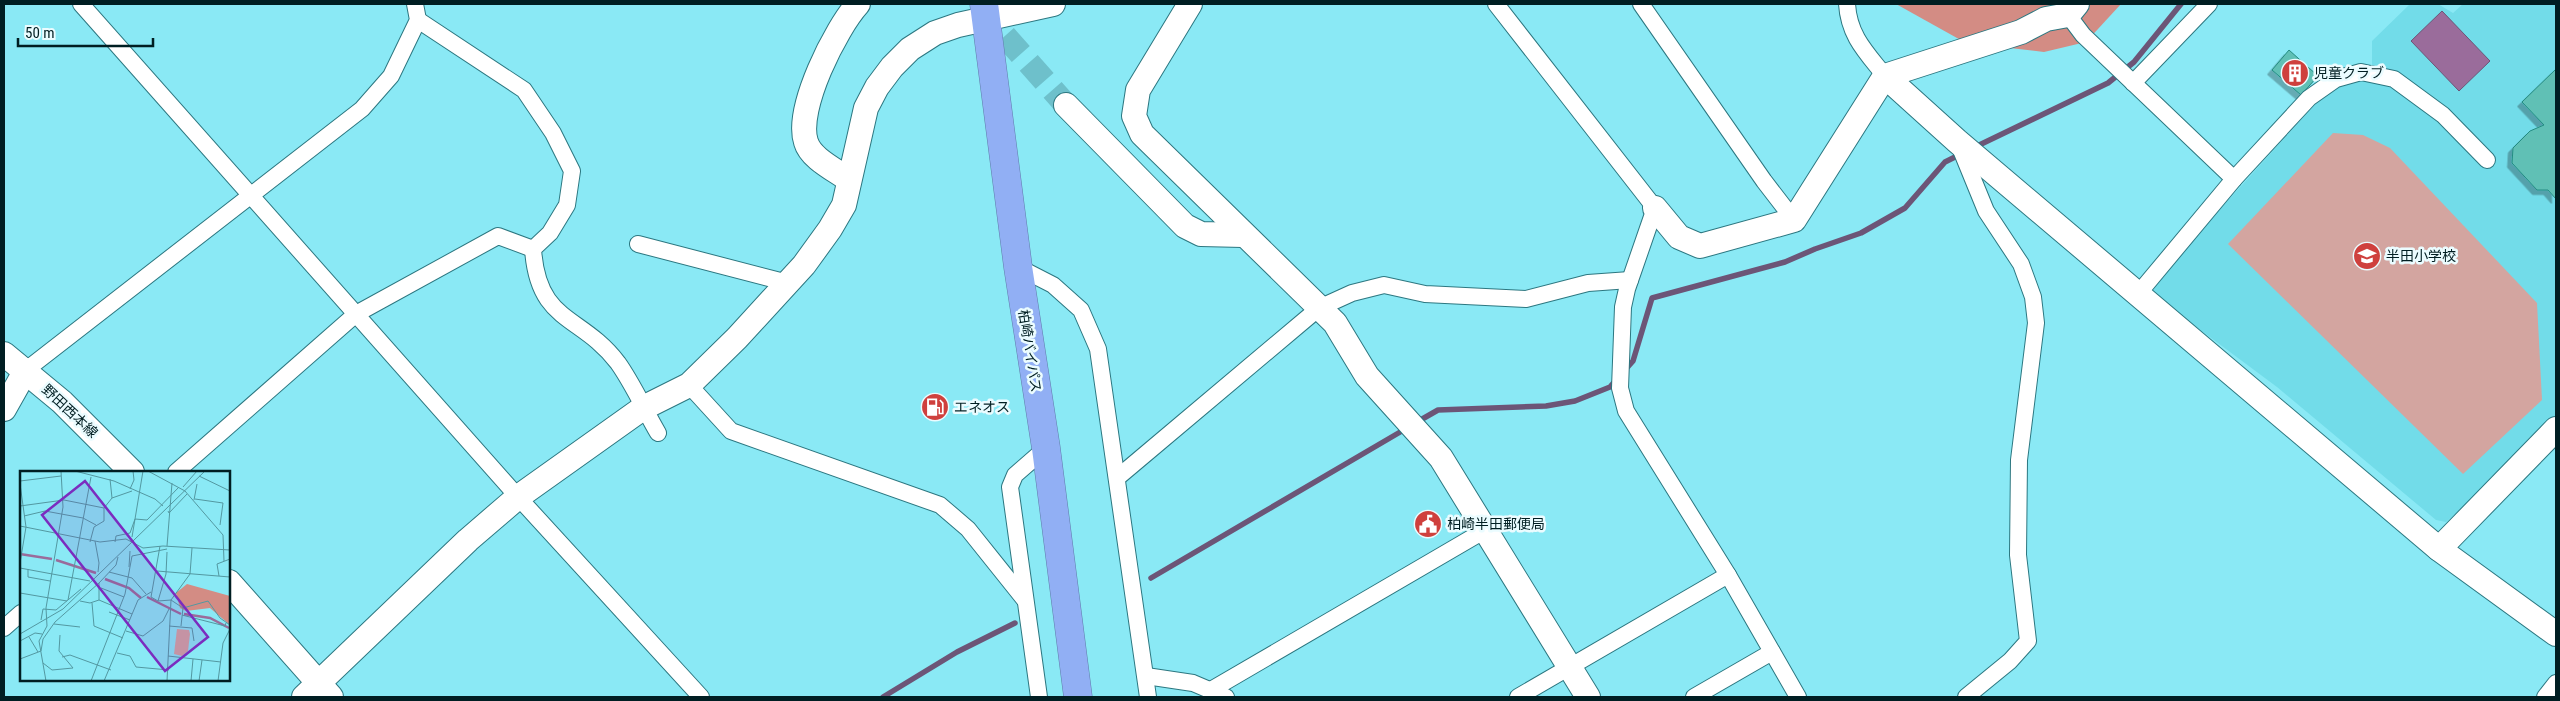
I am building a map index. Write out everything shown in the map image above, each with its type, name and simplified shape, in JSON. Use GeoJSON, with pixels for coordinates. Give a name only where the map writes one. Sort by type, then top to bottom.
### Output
{"type":"FeatureCollection","features":[{"type":"Feature","properties":{"kind":"highway","name":"柏崎バイパス"},"geometry":{"type":"LineString","coordinates":[[985,11],[1018,267],[1046,448],[1078,697]]}},
{"type":"Feature","properties":{"kind":"street"},"geometry":{"type":"LineString","coordinates":[[81,4],[518,497],[701,697]]}},
{"type":"Feature","properties":{"kind":"street"},"geometry":{"type":"LineString","coordinates":[[4,409],[26,370],[250,194],[362,110],[391,76],[418,20],[415,4]]}},
{"type":"Feature","properties":{"kind":"street"},"geometry":{"type":"LineString","coordinates":[[850,180],[818,158],[806,142],[806,119],[813,86],[827,49],[858,4]]}},
{"type":"Feature","properties":{"kind":"street"},"geometry":{"type":"LineString","coordinates":[[230,583],[318,693],[468,540],[518,497],[643,408],[689,384],[737,338],[788,283],[804,265],[830,229],[844,204],[866,108],[876,87],[910,49],[935,33],[985,11],[1053,4]]}},
{"type":"Feature","properties":{"kind":"street"},"geometry":{"type":"LineString","coordinates":[[1190,4],[1138,90],[1134,116],[1142,134],[1335,323],[1367,376],[1441,458],[1487,529],[1588,697]]}},
{"type":"Feature","properties":{"kind":"street"},"geometry":{"type":"LineString","coordinates":[[1496,4],[1655,208],[1679,236],[1700,246],[1794,220],[1885,76],[2021,32],[2046,19],[2073,9],[2083,35],[2234,179]]}},
{"type":"Feature","properties":{"kind":"street"},"geometry":{"type":"LineString","coordinates":[[1640,4],[1764,181],[1794,220]]}},
{"type":"Feature","properties":{"kind":"street"},"geometry":{"type":"LineString","coordinates":[[1847,4],[1848,22],[1858,42],[1885,76],[1957,141],[2439,549],[2556,634]]}},
{"type":"Feature","properties":{"kind":"street"},"geometry":{"type":"LineString","coordinates":[[2134,83],[2209,4]]}},
{"type":"Feature","properties":{"kind":"street"},"geometry":{"type":"LineString","coordinates":[[418,20],[524,90],[561,148],[572,171],[567,205],[550,233],[533,249],[534,272],[544,297],[563,316],[601,346],[618,364],[658,433]]}},
{"type":"Feature","properties":{"kind":"street"},"geometry":{"type":"LineString","coordinates":[[2138,294],[2234,179],[2309,98],[2336,79],[2361,72],[2394,79],[2443,115],[2487,160]]}},
{"type":"Feature","properties":{"kind":"street"},"geometry":{"type":"LineString","coordinates":[[1066,105],[1184,226],[1201,234],[1242,234]]}},
{"type":"Feature","properties":{"kind":"street"},"geometry":{"type":"LineString","coordinates":[[1957,141],[1986,211],[2022,264],[2033,297],[2036,323],[2019,460],[2018,555],[2028,641],[2010,661],[1966,697]]}},
{"type":"Feature","properties":{"kind":"street"},"geometry":{"type":"LineString","coordinates":[[1655,208],[1630,280],[1623,307],[1620,388],[1626,410],[1728,575],[1798,697]]}},
{"type":"Feature","properties":{"kind":"street"},"geometry":{"type":"LineString","coordinates":[[177,471],[356,314],[498,236],[533,249]]}},
{"type":"Feature","properties":{"kind":"street"},"geometry":{"type":"LineString","coordinates":[[638,244],[788,283]]}},
{"type":"Feature","properties":{"kind":"street"},"geometry":{"type":"LineString","coordinates":[[1018,267],[1053,285],[1081,310],[1098,348],[1148,697]]}},
{"type":"Feature","properties":{"kind":"street"},"geometry":{"type":"LineString","coordinates":[[1117,478],[1319,308],[1352,293],[1384,285],[1425,294],[1526,299],[1588,283],[1630,280]]}},
{"type":"Feature","properties":{"kind":"street","name":"野田西本線"},"geometry":{"type":"LineString","coordinates":[[4,354],[26,370],[69,409],[131,471]]}},
{"type":"Feature","properties":{"kind":"street"},"geometry":{"type":"LineString","coordinates":[[689,384],[731,431],[940,505],[968,529],[1024,598]]}},
{"type":"Feature","properties":{"kind":"street"},"geometry":{"type":"LineString","coordinates":[[2439,549],[2556,429]]}},
{"type":"Feature","properties":{"kind":"street"},"geometry":{"type":"LineString","coordinates":[[1039,697],[1010,487],[1016,475],[1046,448]]}},
{"type":"Feature","properties":{"kind":"street"},"geometry":{"type":"LineString","coordinates":[[1146,676],[1193,683],[1218,694],[1487,529]]}},
{"type":"Feature","properties":{"kind":"street"},"geometry":{"type":"LineString","coordinates":[[1518,697],[1728,575]]}},
{"type":"Feature","properties":{"kind":"street"},"geometry":{"type":"LineString","coordinates":[[4,628],[20,613]]}},
{"type":"Feature","properties":{"kind":"street"},"geometry":{"type":"LineString","coordinates":[[1694,697],[1772,652]]}},
{"type":"Feature","properties":{"kind":"street"},"geometry":{"type":"LineString","coordinates":[[2545,697],[2556,683]]}},
{"type":"Feature","properties":{"kind":"shaded area"},"geometry":{"type":"Polygon","coordinates":[[[1896,4],[2121,4],[2086,42],[2044,52],[1966,43],[1896,4]]]}},
{"type":"Feature","properties":{"kind":"shaded area","name":"半田小学校"},"geometry":{"type":"Polygon","coordinates":[[[2410,4],[2438,4],[2453,13],[2463,4],[2556,4],[2556,415],[2501,473],[2446,522],[2436,520],[2277,387],[2152,294],[2156,282],[2165,270],[2320,99],[2343,84],[2368,79],[2372,64],[2372,41],[2410,4]]]}},
{"type":"Feature","properties":{"kind":"shaded area"},"geometry":{"type":"Polygon","coordinates":[[[2442,11],[2490,61],[2459,91],[2411,41],[2442,11]]]}},
{"type":"Feature","properties":{"kind":"shaded area"},"geometry":{"type":"Polygon","coordinates":[[[2333,133],[2363,135],[2390,148],[2537,303],[2542,400],[2463,474],[2228,244],[2333,133]]]}},
{"type":"Feature","properties":{"kind":"building","name":"児童クラブ"},"geometry":{"type":"Polygon","coordinates":[[[2289,50],[2318,76],[2301,95],[2272,70],[2289,50]]]}},
{"type":"Feature","properties":{"kind":"building"},"geometry":{"type":"Polygon","coordinates":[[[2556,69],[2556,199],[2548,190],[2537,190],[2512,163],[2513,148],[2530,131],[2544,125],[2522,102],[2556,69]]]}},
{"type":"Feature","properties":{"kind":"waterway"},"geometry":{"type":"LineString","coordinates":[[1973,148],[2108,83],[2134,62],[2181,4]]}},
{"type":"Feature","properties":{"kind":"waterway"},"geometry":{"type":"LineString","coordinates":[[1625,370],[1633,361],[1652,298],[1785,262],[1861,233],[1905,208],[1945,162],[1961,154]]}},
{"type":"Feature","properties":{"kind":"waterway"},"geometry":{"type":"LineString","coordinates":[[1417,422],[1438,410],[1546,406],[1575,401],[1610,387],[1616,380]]}},
{"type":"Feature","properties":{"kind":"waterway"},"geometry":{"type":"LineString","coordinates":[[1151,578],[1407,428]]}},
{"type":"Feature","properties":{"kind":"waterway"},"geometry":{"type":"LineString","coordinates":[[883,697],[957,652],[1015,623]]}},
{"type":"Feature","properties":{"kind":"tunnel"},"geometry":{"type":"LineString","coordinates":[[981,9],[1066,105]]}},
{"type":"Feature","properties":{"kind":"place","name":"児童クラブ"},"geometry":{"type":"Point","coordinates":[2295,73]}},
{"type":"Feature","properties":{"kind":"place","name":"半田小学校"},"geometry":{"type":"Point","coordinates":[2367,256]}},
{"type":"Feature","properties":{"kind":"place","name":"エネオス"},"geometry":{"type":"Point","coordinates":[935,407]}},
{"type":"Feature","properties":{"kind":"place","name":"柏崎半田郵便局"},"geometry":{"type":"Point","coordinates":[1428,524]}}]}
